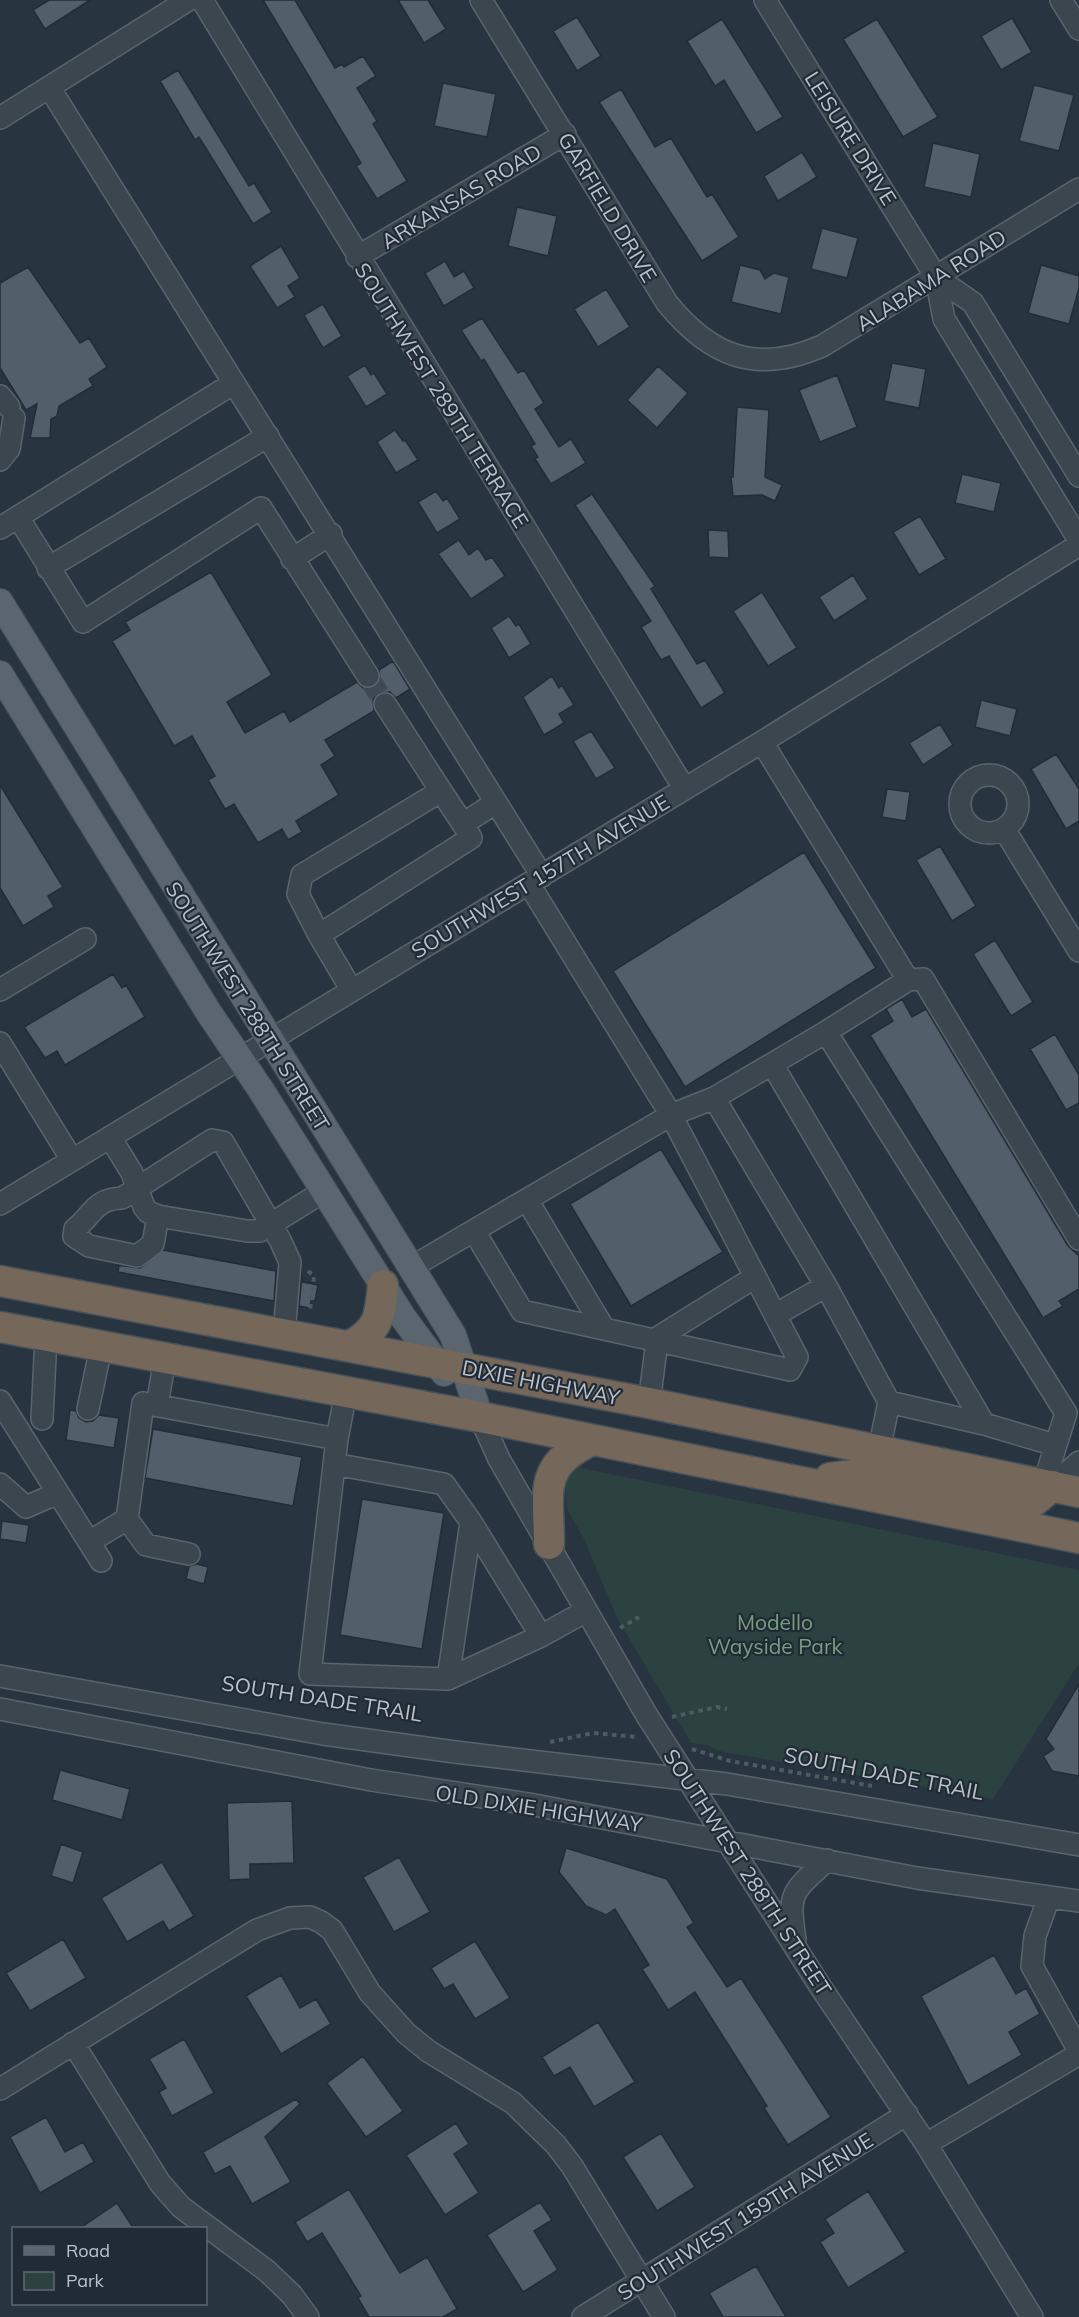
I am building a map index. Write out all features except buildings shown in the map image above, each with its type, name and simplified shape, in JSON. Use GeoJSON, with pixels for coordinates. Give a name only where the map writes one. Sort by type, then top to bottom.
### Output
{"type":"FeatureCollection","features":[{"type":"Feature","properties":{"kind":"highway","name":"DIXIE HIGHWAY"},"geometry":{"type":"LineString","coordinates":[[0,1281],[649,1403],[1058,1488]]}},
{"type":"Feature","properties":{"kind":"highway"},"geometry":{"type":"LineString","coordinates":[[350,1346],[363,1339],[377,1323],[383,1285]]}},
{"type":"Feature","properties":{"kind":"highway"},"geometry":{"type":"LineString","coordinates":[[0,1327],[480,1417],[1079,1538]]}},
{"type":"Feature","properties":{"kind":"highway"},"geometry":{"type":"LineString","coordinates":[[549,1544],[549,1483],[553,1470],[566,1454],[592,1440]]}},
{"type":"Feature","properties":{"kind":"highway"},"geometry":{"type":"LineString","coordinates":[[804,1481],[886,1471],[1019,1503],[1034,1501],[1058,1488]]}},
{"type":"Feature","properties":{"kind":"main road","name":"SOUTHWEST 288TH STREET"},"geometry":{"type":"LineString","coordinates":[[0,602],[453,1335],[449,1364]]}},
{"type":"Feature","properties":{"kind":"main road","name":"SOUTHWEST 288TH STREET"},"geometry":{"type":"LineString","coordinates":[[0,674],[239,1059],[383,1285],[449,1364],[480,1417]]}},
{"type":"Feature","properties":{"kind":"street"},"geometry":{"type":"LineString","coordinates":[[0,118],[188,0]]}},
{"type":"Feature","properties":{"kind":"street","name":"SOUTHWEST 289TH TERRACE"},"geometry":{"type":"LineString","coordinates":[[202,0],[357,257],[684,788]]}},
{"type":"Feature","properties":{"kind":"street","name":"GARFIELD DRIVE"},"geometry":{"type":"LineString","coordinates":[[482,0],[650,277],[684,323],[709,344],[725,352],[748,359],[777,358]]}},
{"type":"Feature","properties":{"kind":"street","name":"LEISURE DRIVE"},"geometry":{"type":"LineString","coordinates":[[765,0],[936,277],[944,319],[1079,540]]}},
{"type":"Feature","properties":{"kind":"street"},"geometry":{"type":"LineString","coordinates":[[1061,0],[1079,29]]}},
{"type":"Feature","properties":{"kind":"street"},"geometry":{"type":"LineString","coordinates":[[49,87],[331,534],[495,803],[536,880],[671,1115],[797,1357],[790,1370],[522,1311],[474,1231]]}},
{"type":"Feature","properties":{"kind":"street","name":"ARKANSAS ROAD"},"geometry":{"type":"LineString","coordinates":[[357,257],[565,134]]}},
{"type":"Feature","properties":{"kind":"street","name":"ALABAMA ROAD"},"geometry":{"type":"LineString","coordinates":[[777,358],[804,353],[829,342],[1079,189]]}},
{"type":"Feature","properties":{"kind":"street","name":"LEISURE DRIVE"},"geometry":{"type":"LineString","coordinates":[[936,277],[973,303],[1079,476]]}},
{"type":"Feature","properties":{"kind":"street"},"geometry":{"type":"LineString","coordinates":[[234,383],[9,523],[48,567],[83,622],[261,508],[368,676]]}},
{"type":"Feature","properties":{"kind":"street"},"geometry":{"type":"LineString","coordinates":[[0,460],[9,450],[7,407]]}},
{"type":"Feature","properties":{"kind":"street"},"geometry":{"type":"LineString","coordinates":[[48,567],[268,436]]}},
{"type":"Feature","properties":{"kind":"street"},"geometry":{"type":"LineString","coordinates":[[292,559],[331,534]]}},
{"type":"Feature","properties":{"kind":"street","name":"SOUTHWEST 157TH AVENUE"},"geometry":{"type":"LineString","coordinates":[[0,1204],[351,989],[536,880],[762,742],[1079,545]]}},
{"type":"Feature","properties":{"kind":"street"},"geometry":{"type":"LineString","coordinates":[[320,935],[471,838],[385,704]]}},
{"type":"Feature","properties":{"kind":"street"},"geometry":{"type":"LineString","coordinates":[[762,742],[908,980]]}},
{"type":"Feature","properties":{"kind":"street"},"geometry":{"type":"LineString","coordinates":[[351,989],[298,894],[302,875],[441,791]]}},
{"type":"Feature","properties":{"kind":"street"},"geometry":{"type":"LineString","coordinates":[[463,824],[495,803]]}},
{"type":"Feature","properties":{"kind":"street"},"geometry":{"type":"LineString","coordinates":[[1004,828],[1077,942]]}},
{"type":"Feature","properties":{"kind":"street"},"geometry":{"type":"LineString","coordinates":[[0,990],[85,939]]}},
{"type":"Feature","properties":{"kind":"street"},"geometry":{"type":"LineString","coordinates":[[410,1268],[671,1115],[714,1098],[826,1032],[908,980],[923,979],[1079,1239]]}},
{"type":"Feature","properties":{"kind":"street"},"geometry":{"type":"LineString","coordinates":[[826,1032],[1066,1413],[1055,1445],[1058,1488]]}},
{"type":"Feature","properties":{"kind":"street"},"geometry":{"type":"LineString","coordinates":[[0,1043],[72,1160]]}},
{"type":"Feature","properties":{"kind":"street"},"geometry":{"type":"LineString","coordinates":[[772,1064],[984,1424]]}},
{"type":"Feature","properties":{"kind":"street"},"geometry":{"type":"LineString","coordinates":[[714,1098],[826,1286],[890,1402],[879,1450]]}},
{"type":"Feature","properties":{"kind":"street"},"geometry":{"type":"LineString","coordinates":[[110,1137],[130,1193],[148,1212],[158,1216],[247,1231],[260,1231],[324,1191]]}},
{"type":"Feature","properties":{"kind":"street"},"geometry":{"type":"LineString","coordinates":[[158,1216],[153,1244],[137,1256],[81,1243],[74,1236],[74,1232],[84,1223],[98,1221],[119,1208],[130,1193],[206,1143],[220,1140],[271,1225],[290,1262],[284,1334]]}},
{"type":"Feature","properties":{"kind":"street"},"geometry":{"type":"LineString","coordinates":[[527,1200],[604,1329]]}},
{"type":"Feature","properties":{"kind":"street"},"geometry":{"type":"LineString","coordinates":[[655,1341],[755,1276]]}},
{"type":"Feature","properties":{"kind":"street"},"geometry":{"type":"LineString","coordinates":[[775,1316],[826,1286]]}},
{"type":"Feature","properties":{"kind":"street"},"geometry":{"type":"LineString","coordinates":[[42,1419],[46,1336]]}},
{"type":"Feature","properties":{"kind":"street"},"geometry":{"type":"LineString","coordinates":[[649,1403],[655,1341]]}},
{"type":"Feature","properties":{"kind":"street"},"geometry":{"type":"LineString","coordinates":[[88,1409],[101,1347]]}},
{"type":"Feature","properties":{"kind":"street"},"geometry":{"type":"LineString","coordinates":[[157,1405],[165,1359]]}},
{"type":"Feature","properties":{"kind":"street"},"geometry":{"type":"LineString","coordinates":[[346,1392],[337,1439],[310,1674],[448,1679],[541,1636],[586,1611]]}},
{"type":"Feature","properties":{"kind":"street"},"geometry":{"type":"LineString","coordinates":[[0,1401],[101,1561]]}},
{"type":"Feature","properties":{"kind":"street"},"geometry":{"type":"LineString","coordinates":[[890,1402],[984,1424],[1055,1445]]}},
{"type":"Feature","properties":{"kind":"street"},"geometry":{"type":"LineString","coordinates":[[189,1554],[146,1545],[127,1519],[143,1403],[337,1439]]}},
{"type":"Feature","properties":{"kind":"street","name":"SOUTHWEST 288TH STREET"},"geometry":{"type":"LineString","coordinates":[[480,1417],[499,1459],[586,1611],[687,1779],[907,2114],[1032,2317]]}},
{"type":"Feature","properties":{"kind":"street"},"geometry":{"type":"LineString","coordinates":[[1058,1488],[1079,1462]]}},
{"type":"Feature","properties":{"kind":"street"},"geometry":{"type":"LineString","coordinates":[[334,1464],[444,1484],[471,1522],[541,1636]]}},
{"type":"Feature","properties":{"kind":"street"},"geometry":{"type":"LineString","coordinates":[[1,1488],[26,1507],[58,1493]]}},
{"type":"Feature","properties":{"kind":"street"},"geometry":{"type":"LineString","coordinates":[[89,1542],[127,1519]]}},
{"type":"Feature","properties":{"kind":"street"},"geometry":{"type":"LineString","coordinates":[[448,1679],[471,1522]]}},
{"type":"Feature","properties":{"kind":"street"},"geometry":{"type":"LineString","coordinates":[[0,1676],[344,1737],[687,1779],[890,1811],[1079,1845]]}},
{"type":"Feature","properties":{"kind":"street","name":"OLD DIXIE HIGHWAY"},"geometry":{"type":"LineString","coordinates":[[0,1709],[370,1780],[529,1804],[917,1878],[1079,1901]]}},
{"type":"Feature","properties":{"kind":"street"},"geometry":{"type":"LineString","coordinates":[[796,1948],[790,1910],[794,1893],[826,1860]]}},
{"type":"Feature","properties":{"kind":"street"},"geometry":{"type":"LineString","coordinates":[[926,2144],[1079,2052],[1032,1966],[1035,1936],[1049,1897]]}},
{"type":"Feature","properties":{"kind":"street"},"geometry":{"type":"LineString","coordinates":[[0,2089],[257,1930],[290,1918],[310,1917],[332,1930],[370,1993],[406,2033],[436,2056],[513,2103],[556,2145],[664,2317]]}},
{"type":"Feature","properties":{"kind":"street"},"geometry":{"type":"LineString","coordinates":[[73,2043],[160,2183],[181,2207],[267,2271],[292,2295],[308,2317]]}},
{"type":"Feature","properties":{"kind":"street","name":"SOUTHWEST 159TH AVENUE"},"geometry":{"type":"LineString","coordinates":[[583,2317],[907,2114]]}},
{"type":"Feature","properties":{"kind":"path"},"geometry":{"type":"LineString","coordinates":[[303,1267],[314,1275],[310,1311]]}},
{"type":"Feature","properties":{"kind":"path"},"geometry":{"type":"LineString","coordinates":[[620,1628],[639,1617]]}},
{"type":"Feature","properties":{"kind":"path"},"geometry":{"type":"LineString","coordinates":[[672,1717],[717,1707],[727,1709]]}},
{"type":"Feature","properties":{"kind":"path"},"geometry":{"type":"LineString","coordinates":[[541,1743],[593,1733],[641,1738]]}},
{"type":"Feature","properties":{"kind":"path","name":"SOUTH DADE TRAIL"},"geometry":{"type":"LineString","coordinates":[[685,1748],[730,1761],[875,1787]]}},
{"type":"Feature","properties":{"kind":"green space","name":"Modello Wayside Park"},"geometry":{"type":"Polygon","coordinates":[[[576,1467],[1079,1570],[1079,1663],[993,1799],[719,1751],[706,1745],[691,1743],[617,1618],[583,1537],[567,1509],[565,1481],[576,1467]]]}},
{"type":"Feature","properties":{"kind":"tunnel"},"geometry":{"type":"LineString","coordinates":[[368,676],[385,704]]}}]}
